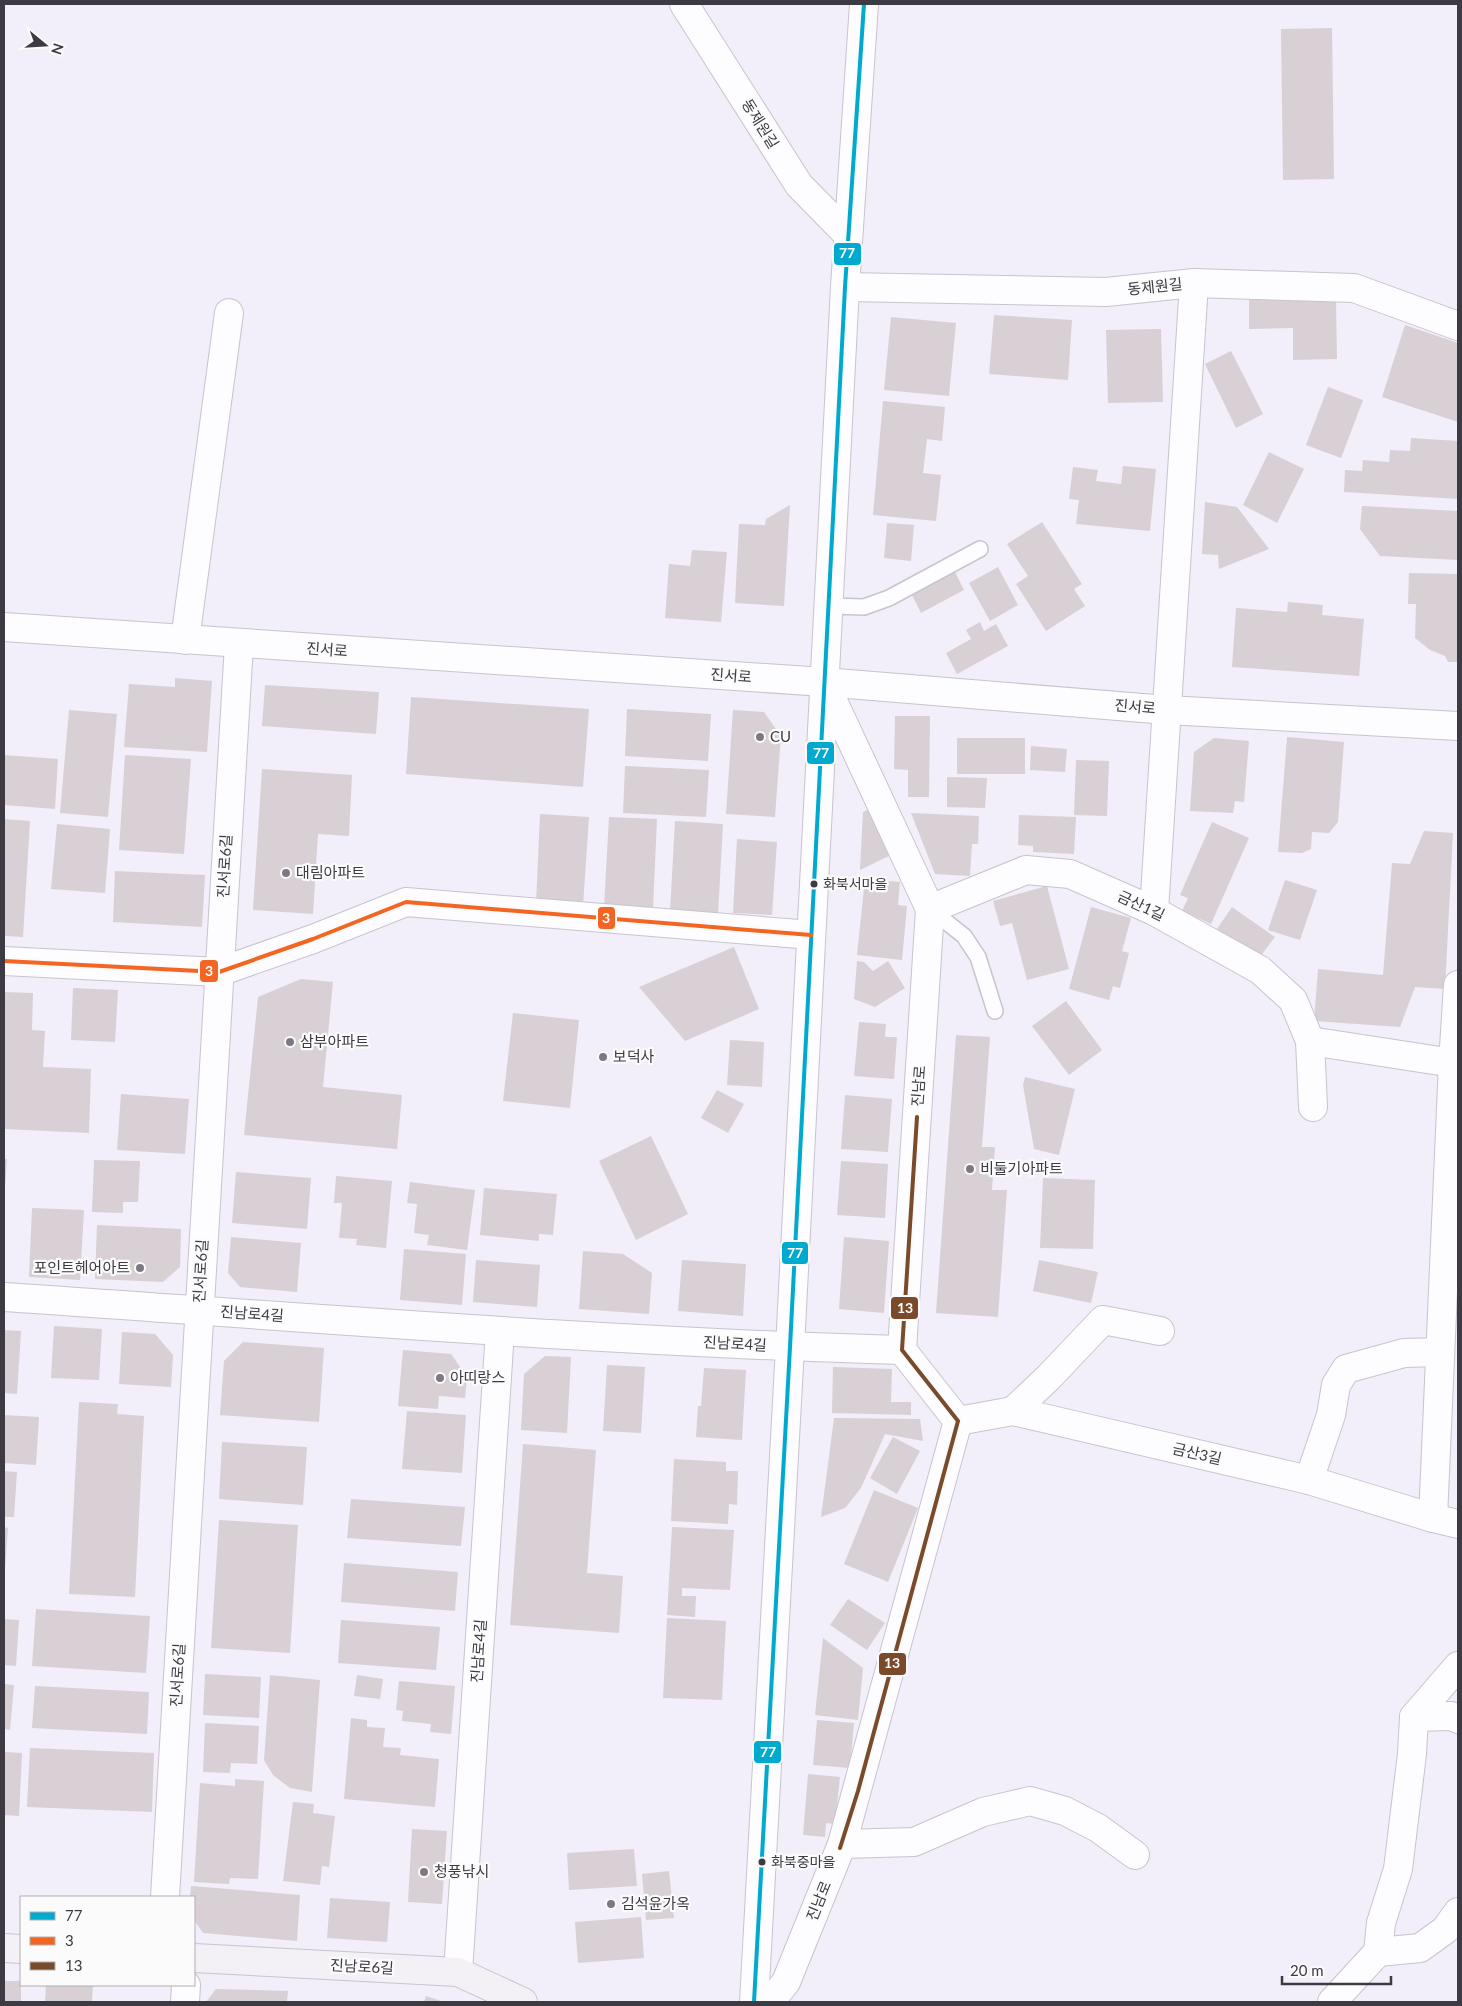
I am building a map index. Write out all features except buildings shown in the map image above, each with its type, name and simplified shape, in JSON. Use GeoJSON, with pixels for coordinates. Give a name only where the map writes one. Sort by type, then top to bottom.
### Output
{"type":"FeatureCollection","features":[{"type":"Feature","properties":{"kind":"street","name":"동제원길"},"geometry":{"type":"LineString","coordinates":[[684,4],[799,186],[848,235]]}},
{"type":"Feature","properties":{"kind":"street","name":"진남로"},"geometry":{"type":"LineString","coordinates":[[754,2002],[845,287],[864,4]]}},
{"type":"Feature","properties":{"kind":"street","name":"동제원길"},"geometry":{"type":"LineString","coordinates":[[845,287],[1106,292],[1194,283],[1354,288],[1458,326]]}},
{"type":"Feature","properties":{"kind":"street"},"geometry":{"type":"LineString","coordinates":[[1154,910],[1194,283]]}},
{"type":"Feature","properties":{"kind":"street"},"geometry":{"type":"LineString","coordinates":[[185,640],[229,313]]}},
{"type":"Feature","properties":{"kind":"street","name":"진서로"},"geometry":{"type":"LineString","coordinates":[[4,627],[824,682],[1167,710],[1458,726]]}},
{"type":"Feature","properties":{"kind":"street","name":"진서로6길"},"geometry":{"type":"LineString","coordinates":[[166,1896],[198,1310],[239,644]]}},
{"type":"Feature","properties":{"kind":"street","name":"진남로"},"geometry":{"type":"LineString","coordinates":[[824,682],[930,909],[902,1350]]}},
{"type":"Feature","properties":{"kind":"street","name":"금산1길"},"geometry":{"type":"LineString","coordinates":[[930,909],[1026,870],[1070,874],[1154,910],[1260,970],[1293,1000],[1310,1042],[1313,1108]]}},
{"type":"Feature","properties":{"kind":"street"},"geometry":{"type":"LineString","coordinates":[[4,961],[219,972],[313,939],[406,902],[811,935]]}},
{"type":"Feature","properties":{"kind":"street"},"geometry":{"type":"LineString","coordinates":[[1446,1521],[1440,1352],[1454,1110],[1453,1063],[1458,985]]}},
{"type":"Feature","properties":{"kind":"street"},"geometry":{"type":"LineString","coordinates":[[1310,1042],[1453,1063]]}},
{"type":"Feature","properties":{"kind":"street","name":"진남로4길"},"geometry":{"type":"LineString","coordinates":[[4,1297],[500,1330],[790,1347],[902,1350]]}},
{"type":"Feature","properties":{"kind":"street"},"geometry":{"type":"LineString","coordinates":[[1013,1411],[1104,1320],[1160,1331]]}},
{"type":"Feature","properties":{"kind":"street","name":"진남로4길"},"geometry":{"type":"LineString","coordinates":[[458,1972],[500,1330]]}},
{"type":"Feature","properties":{"kind":"street"},"geometry":{"type":"LineString","coordinates":[[902,1350],[958,1421]]}},
{"type":"Feature","properties":{"kind":"street"},"geometry":{"type":"LineString","coordinates":[[1309,1480],[1331,1415],[1336,1386],[1346,1369],[1404,1353],[1440,1352]]}},
{"type":"Feature","properties":{"kind":"street","name":"금산3길"},"geometry":{"type":"LineString","coordinates":[[958,1421],[1013,1411],[1309,1480],[1446,1521]]}},
{"type":"Feature","properties":{"kind":"street","name":"진남로"},"geometry":{"type":"LineString","coordinates":[[770,2002],[786,1982],[842,1844],[958,1421]]}},
{"type":"Feature","properties":{"kind":"street"},"geometry":{"type":"LineString","coordinates":[[1332,2002],[1378,1952],[1382,1923],[1398,1869],[1412,1754],[1414,1718],[1458,1666]]}},
{"type":"Feature","properties":{"kind":"street"},"geometry":{"type":"LineString","coordinates":[[1414,1718],[1451,1716],[1458,1719]]}},
{"type":"Feature","properties":{"kind":"street"},"geometry":{"type":"LineString","coordinates":[[842,1844],[914,1842],[983,1812],[1030,1801],[1065,1811],[1098,1828],[1135,1855]]}},
{"type":"Feature","properties":{"kind":"street"},"geometry":{"type":"LineString","coordinates":[[1378,1952],[1420,1948],[1445,1930],[1458,1912]]}},
{"type":"Feature","properties":{"kind":"street"},"geometry":{"type":"LineString","coordinates":[[4,1948],[20,1949]]}},
{"type":"Feature","properties":{"kind":"street","name":"진남로6길"},"geometry":{"type":"LineString","coordinates":[[195,1958],[458,1972],[523,2002]]}},
{"type":"Feature","properties":{"kind":"street"},"geometry":{"type":"LineString","coordinates":[[185,2002],[186,1986]]}},
{"type":"Feature","properties":{"kind":"lane"},"geometry":{"type":"LineString","coordinates":[[828,606],[864,607],[889,598],[980,549]]}},
{"type":"Feature","properties":{"kind":"lane"},"geometry":{"type":"LineString","coordinates":[[930,909],[964,936],[978,957],[995,1011]]}},
{"type":"Feature","properties":{"kind":"transit line","name":"77"},"geometry":{"type":"LineString","coordinates":[[754,2002],[845,287],[864,4]]}},
{"type":"Feature","properties":{"kind":"transit line","name":"3"},"geometry":{"type":"LineString","coordinates":[[4,961],[219,972],[313,939],[406,902],[811,935]]}},
{"type":"Feature","properties":{"kind":"transit line","name":"13"},"geometry":{"type":"LineString","coordinates":[[840,1848],[858,1791],[958,1421],[902,1350],[917,1117]]}},
{"type":"Feature","properties":{"kind":"place","name":"CU"},"geometry":{"type":"Point","coordinates":[760,737]}},
{"type":"Feature","properties":{"kind":"place","name":"대림아파트"},"geometry":{"type":"Point","coordinates":[286,873]}},
{"type":"Feature","properties":{"kind":"place","name":"화북서마을"},"geometry":{"type":"Point","coordinates":[814,884]}},
{"type":"Feature","properties":{"kind":"place","name":"삼부아파트"},"geometry":{"type":"Point","coordinates":[290,1042]}},
{"type":"Feature","properties":{"kind":"place","name":"보덕사"},"geometry":{"type":"Point","coordinates":[603,1057]}},
{"type":"Feature","properties":{"kind":"place","name":"비둘기아파트"},"geometry":{"type":"Point","coordinates":[970,1169]}},
{"type":"Feature","properties":{"kind":"place","name":"포인트헤어아트"},"geometry":{"type":"Point","coordinates":[140,1268]}},
{"type":"Feature","properties":{"kind":"place","name":"아띠랑스"},"geometry":{"type":"Point","coordinates":[440,1378]}},
{"type":"Feature","properties":{"kind":"place","name":"화북중마을"},"geometry":{"type":"Point","coordinates":[762,1862]}},
{"type":"Feature","properties":{"kind":"place","name":"청풍낚시"},"geometry":{"type":"Point","coordinates":[424,1872]}},
{"type":"Feature","properties":{"kind":"place","name":"김석윤가옥"},"geometry":{"type":"Point","coordinates":[611,1904]}}]}
